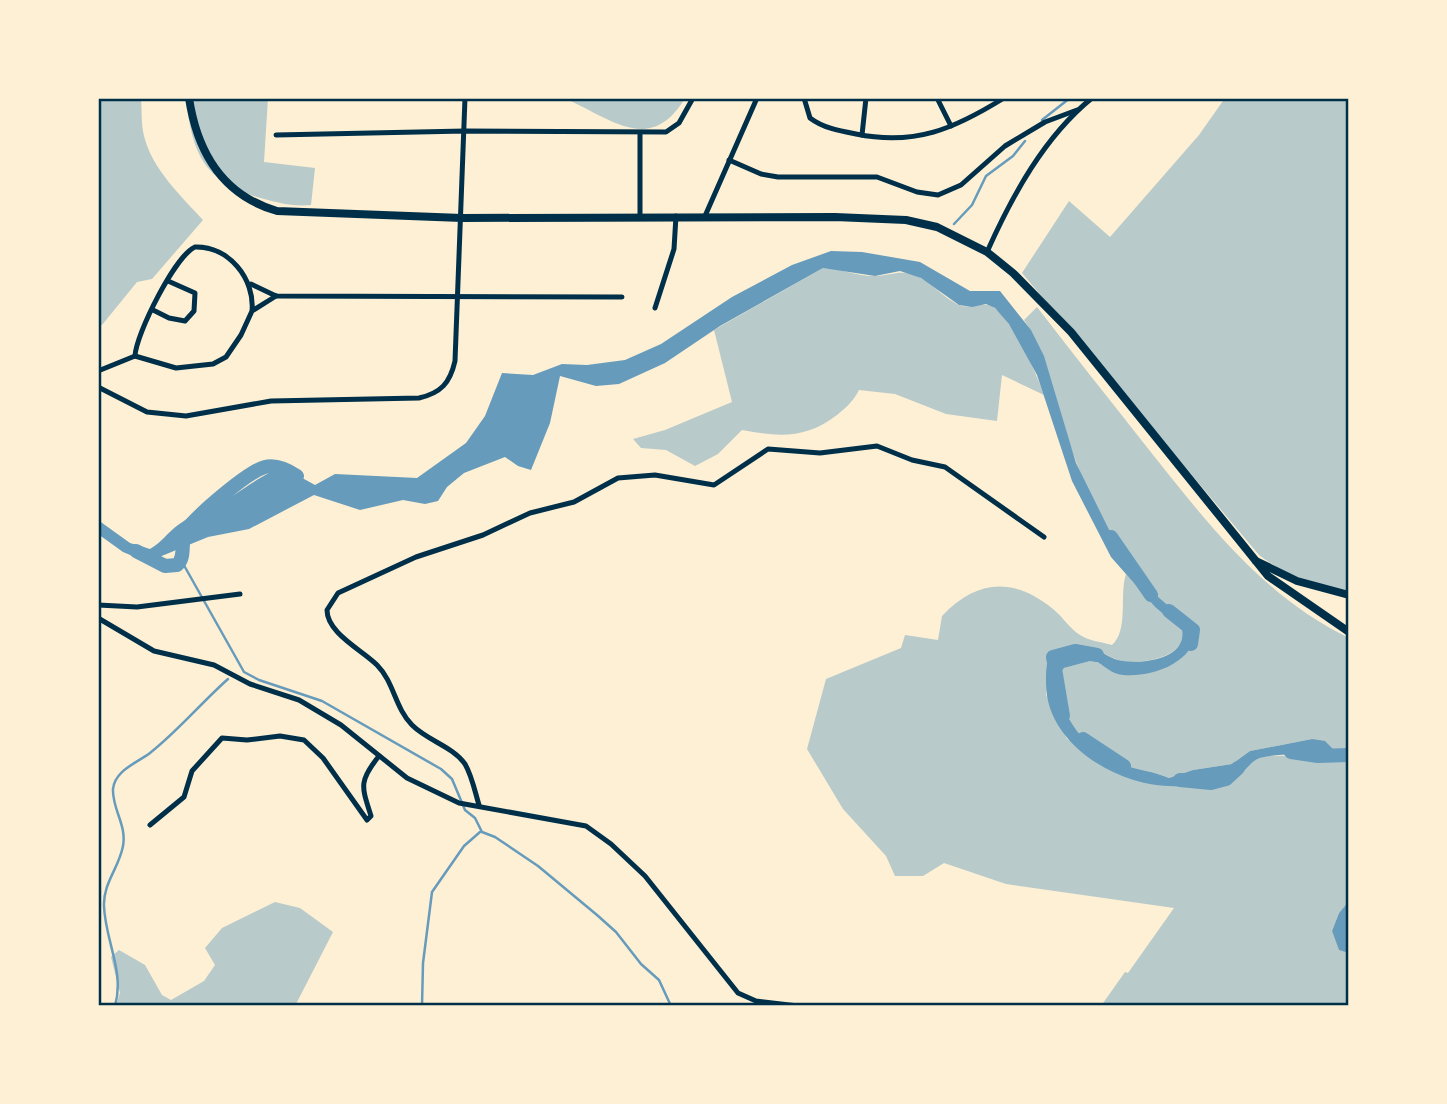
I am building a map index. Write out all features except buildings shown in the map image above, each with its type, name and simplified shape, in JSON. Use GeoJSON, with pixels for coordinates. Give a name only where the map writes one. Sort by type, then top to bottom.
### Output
{"type":"FeatureCollection","features":[{"type":"Feature","properties":{"kind":"main road"},"geometry":{"type":"LineString","coordinates":[[189,98],[197,139],[209,161],[233,188],[264,207],[307,214],[462,218],[705,216],[906,220],[937,227],[987,253],[1013,273],[1070,332],[1251,558],[1268,576],[1349,632]]}},
{"type":"Feature","properties":{"kind":"main road"},"geometry":{"type":"LineString","coordinates":[[1251,558],[1297,581],[1349,596]]}},
{"type":"Feature","properties":{"kind":"street"},"geometry":{"type":"LineString","coordinates":[[98,387],[147,412],[186,416],[271,401],[419,398],[435,394],[451,376],[455,361],[465,98]]}},
{"type":"Feature","properties":{"kind":"street"},"geometry":{"type":"LineString","coordinates":[[276,135],[465,131],[666,132],[674,128],[693,98]]}},
{"type":"Feature","properties":{"kind":"street"},"geometry":{"type":"LineString","coordinates":[[705,216],[757,98]]}},
{"type":"Feature","properties":{"kind":"street"},"geometry":{"type":"LineString","coordinates":[[804,98],[805,108],[815,122],[863,135],[912,139],[951,126],[1004,98]]}},
{"type":"Feature","properties":{"kind":"street"},"geometry":{"type":"LineString","coordinates":[[863,135],[866,98]]}},
{"type":"Feature","properties":{"kind":"street"},"geometry":{"type":"LineString","coordinates":[[937,98],[951,126]]}},
{"type":"Feature","properties":{"kind":"street"},"geometry":{"type":"LineString","coordinates":[[987,253],[1019,187],[1077,110],[1092,98]]}},
{"type":"Feature","properties":{"kind":"street"},"geometry":{"type":"LineString","coordinates":[[729,160],[761,174],[778,177],[877,177],[917,192],[939,195],[961,185],[1004,146],[1045,122],[1077,110]]}},
{"type":"Feature","properties":{"kind":"street"},"geometry":{"type":"LineString","coordinates":[[640,133],[640,217]]}},
{"type":"Feature","properties":{"kind":"street"},"geometry":{"type":"LineString","coordinates":[[655,308],[674,249],[676,216]]}},
{"type":"Feature","properties":{"kind":"street"},"geometry":{"type":"LineString","coordinates":[[135,356],[168,281],[189,250],[205,247],[230,260],[251,284],[276,296],[622,298]]}},
{"type":"Feature","properties":{"kind":"street"},"geometry":{"type":"LineString","coordinates":[[153,310],[178,321],[186,321],[194,311],[195,293],[168,281]]}},
{"type":"Feature","properties":{"kind":"street"},"geometry":{"type":"LineString","coordinates":[[251,284],[252,311]]}},
{"type":"Feature","properties":{"kind":"street"},"geometry":{"type":"LineString","coordinates":[[98,371],[135,356],[154,364],[176,368],[213,364],[226,357],[252,311],[276,296]]}},
{"type":"Feature","properties":{"kind":"street"},"geometry":{"type":"LineString","coordinates":[[479,805],[470,775],[461,759],[414,727],[400,708],[380,668],[332,625],[327,610],[338,593],[429,551],[475,538],[530,513],[574,502],[618,478],[654,475],[714,485],[768,449],[820,453],[877,446],[912,460],[945,467],[1044,537]]}},
{"type":"Feature","properties":{"kind":"street"},"geometry":{"type":"LineString","coordinates":[[98,605],[137,607],[240,594]]}},
{"type":"Feature","properties":{"kind":"street"},"geometry":{"type":"LineString","coordinates":[[98,618],[154,651],[214,665],[250,684],[299,701],[341,725],[407,778],[459,803],[578,823],[611,844],[645,876],[689,934],[743,997],[799,1006]]}},
{"type":"Feature","properties":{"kind":"street"},"geometry":{"type":"LineString","coordinates":[[150,825],[184,797],[192,771],[222,738],[247,740],[280,736],[304,740],[323,758],[367,820],[371,816],[362,790],[363,782],[379,756]]}},
{"type":"Feature","properties":{"kind":"shaded area"},"geometry":{"type":"Polygon","coordinates":[[[98,98],[141,98],[144,136],[154,160],[168,181],[203,220],[152,279],[137,282],[102,325],[98,324],[98,98]]]}},
{"type":"Feature","properties":{"kind":"shaded area"},"geometry":{"type":"Polygon","coordinates":[[[186,98],[268,98],[264,162],[315,168],[311,205],[290,205],[257,197],[238,190],[212,172],[197,148],[186,98]]]}},
{"type":"Feature","properties":{"kind":"shaded area"},"geometry":{"type":"Polygon","coordinates":[[[564,98],[685,98],[672,116],[658,126],[643,129],[613,122],[564,98]]]}},
{"type":"Feature","properties":{"kind":"shaded area"},"geometry":{"type":"Polygon","coordinates":[[[1225,98],[1349,98],[1349,591],[1302,579],[1259,555],[1022,273],[1069,201],[1110,237],[1199,135],[1225,98]]]}},
{"type":"Feature","properties":{"kind":"shaded area"},"geometry":{"type":"Polygon","coordinates":[[[823,268],[869,276],[911,274],[957,304],[988,305],[996,309],[1022,344],[1044,395],[1002,375],[997,421],[946,414],[895,394],[859,390],[840,412],[826,423],[803,432],[780,435],[742,430],[718,454],[695,466],[666,450],[641,448],[633,439],[665,430],[732,402],[714,330],[823,268]]]}},
{"type":"Feature","properties":{"kind":"shaded area"},"geometry":{"type":"Polygon","coordinates":[[[1037,307],[1190,501],[1237,554],[1289,601],[1349,638],[1349,746],[1336,752],[1312,739],[1250,751],[1232,764],[1193,770],[1169,778],[1108,758],[1077,731],[1063,707],[1056,680],[1064,668],[1094,660],[1123,670],[1155,670],[1169,666],[1181,658],[1190,646],[1195,629],[1163,604],[1141,582],[1122,558],[1100,519],[1074,456],[1041,354],[1024,320],[1037,307]]]}},
{"type":"Feature","properties":{"kind":"shaded area"},"geometry":{"type":"Polygon","coordinates":[[[1126,574],[1155,607],[1182,630],[1182,639],[1178,647],[1170,653],[1151,660],[1122,661],[1091,649],[1052,655],[1047,659],[1046,695],[1067,739],[1154,785],[1236,777],[1250,762],[1265,756],[1314,755],[1338,762],[1349,760],[1349,901],[1339,913],[1332,931],[1339,949],[1349,953],[1349,1006],[1101,1006],[1174,908],[1006,884],[944,863],[923,876],[895,876],[886,856],[843,809],[807,749],[826,679],[901,648],[905,635],[938,640],[942,616],[969,595],[996,587],[1024,591],[1053,609],[1080,635],[1112,645],[1117,639],[1122,621],[1126,574]]]}},
{"type":"Feature","properties":{"kind":"shaded area"},"geometry":{"type":"Polygon","coordinates":[[[275,902],[300,908],[333,932],[295,1006],[116,1006],[120,993],[111,957],[119,950],[145,965],[162,995],[171,1000],[204,981],[215,965],[205,948],[222,928],[275,902]]]}},
{"type":"Feature","properties":{"kind":"water"},"geometry":{"type":"Polygon","coordinates":[[[831,251],[862,252],[920,262],[970,291],[1000,291],[1031,330],[1044,356],[1076,463],[1125,562],[1142,583],[1195,629],[1194,641],[1188,651],[1170,666],[1158,671],[1123,675],[1094,660],[1064,668],[1056,680],[1059,694],[1069,719],[1086,741],[1108,758],[1121,764],[1169,778],[1193,770],[1232,764],[1250,751],[1312,739],[1325,741],[1336,752],[1349,746],[1349,760],[1288,754],[1270,756],[1255,760],[1238,776],[1230,779],[1181,786],[1159,785],[1113,772],[1091,760],[1073,744],[1059,726],[1049,705],[1046,682],[1049,656],[1093,650],[1118,660],[1148,661],[1169,654],[1177,648],[1182,640],[1182,630],[1155,607],[1111,557],[1072,481],[1037,375],[1009,324],[995,308],[986,304],[972,307],[959,305],[921,278],[900,271],[875,276],[823,268],[720,326],[665,363],[619,384],[596,386],[560,376],[550,423],[531,470],[518,466],[505,457],[464,473],[447,487],[438,501],[425,504],[403,500],[360,510],[314,495],[249,529],[208,537],[147,562],[123,552],[98,534],[98,520],[130,543],[150,549],[184,521],[262,477],[284,468],[315,485],[335,474],[417,478],[466,443],[485,416],[502,373],[533,375],[562,364],[587,365],[625,360],[661,344],[732,297],[792,265],[831,251]]]}},
{"type":"Feature","properties":{"kind":"water"},"geometry":{"type":"Polygon","coordinates":[[[1349,901],[1346,927],[1349,929],[1349,953],[1339,950],[1332,931],[1339,913],[1349,901]]]}},
{"type":"Feature","properties":{"kind":"waterway"},"geometry":{"type":"LineString","coordinates":[[1042,120],[1070,98]]}},
{"type":"Feature","properties":{"kind":"waterway"},"geometry":{"type":"LineString","coordinates":[[954,224],[972,205],[986,176],[1013,156],[1025,141]]}},
{"type":"Feature","properties":{"kind":"waterway"},"geometry":{"type":"LineString","coordinates":[[136,551],[165,566],[177,565],[182,557],[183,538],[187,529],[236,485],[257,470],[269,466],[282,468],[297,476]]}},
{"type":"Feature","properties":{"kind":"waterway"},"geometry":{"type":"LineString","coordinates":[[1111,537],[1151,595]]}},
{"type":"Feature","properties":{"kind":"waterway"},"geometry":{"type":"LineString","coordinates":[[181,560],[244,672],[259,680],[322,701],[441,769],[452,779],[465,810],[475,818],[482,832],[495,837],[538,866],[616,932],[641,964],[659,980],[671,1006]]}},
{"type":"Feature","properties":{"kind":"waterway"},"geometry":{"type":"LineString","coordinates":[[1169,611],[1193,630],[1191,644]]}},
{"type":"Feature","properties":{"kind":"waterway"},"geometry":{"type":"LineString","coordinates":[[1063,716],[1053,657],[1075,651],[1097,655]]}},
{"type":"Feature","properties":{"kind":"waterway"},"geometry":{"type":"LineString","coordinates":[[115,1006],[118,981],[104,906],[106,890],[121,854],[124,838],[113,796],[115,782],[122,772],[170,736],[228,679]]}},
{"type":"Feature","properties":{"kind":"waterway"},"geometry":{"type":"LineString","coordinates":[[1083,739],[1124,766]]}},
{"type":"Feature","properties":{"kind":"waterway"},"geometry":{"type":"LineString","coordinates":[[1291,752],[1318,756],[1349,755]]}},
{"type":"Feature","properties":{"kind":"waterway"},"geometry":{"type":"LineString","coordinates":[[1180,780],[1211,783],[1226,779],[1238,768]]}},
{"type":"Feature","properties":{"kind":"waterway"},"geometry":{"type":"LineString","coordinates":[[422,1006],[423,963],[432,892],[464,846],[480,832]]}}]}
